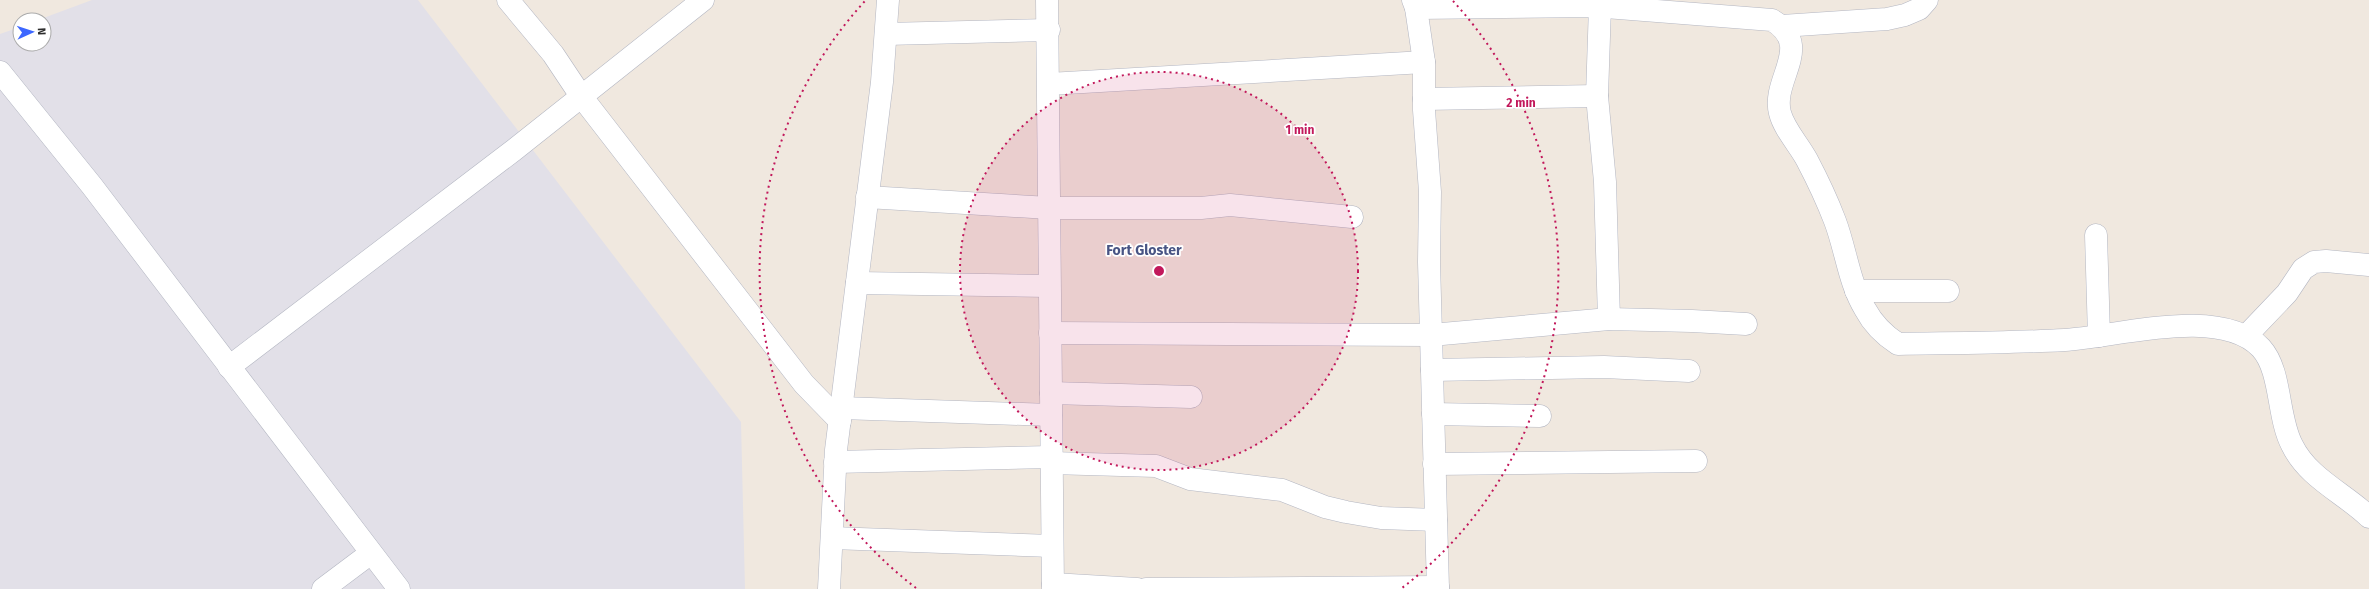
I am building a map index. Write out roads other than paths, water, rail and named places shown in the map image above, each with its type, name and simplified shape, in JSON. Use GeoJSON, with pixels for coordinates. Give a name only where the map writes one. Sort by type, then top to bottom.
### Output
{"type":"FeatureCollection","features":[{"type":"Feature","properties":{"kind":"street"},"geometry":{"type":"LineString","coordinates":[[508,0],[553,54],[575,101],[804,384],[840,414],[1051,415]]}},
{"type":"Feature","properties":{"kind":"street"},"geometry":{"type":"LineString","coordinates":[[230,367],[514,150],[703,0]]}},
{"type":"Feature","properties":{"kind":"street"},"geometry":{"type":"LineString","coordinates":[[829,589],[840,414],[886,34],[888,0]]}},
{"type":"Feature","properties":{"kind":"street"},"geometry":{"type":"LineString","coordinates":[[1047,0],[1049,30],[1049,286],[1053,587],[1137,589]]}},
{"type":"Feature","properties":{"kind":"street"},"geometry":{"type":"LineString","coordinates":[[1782,26],[1887,19],[1905,15],[1919,9],[1927,0]]}},
{"type":"Feature","properties":{"kind":"street"},"geometry":{"type":"LineString","coordinates":[[1146,589],[1438,588],[1431,335],[1430,192],[1424,99],[1424,62],[1414,4],[1600,6],[1772,20],[1782,26],[1792,48],[1790,62],[1780,91],[1778,103],[1780,114],[1807,160],[1835,221],[1856,291],[1866,311],[1884,335],[1898,344],[2066,340],[2191,326],[2226,329],[2246,336],[2261,348],[2271,362],[2284,423],[2292,446],[2318,478],[2369,517]]}},
{"type":"Feature","properties":{"kind":"street"},"geometry":{"type":"LineString","coordinates":[[1600,6],[1597,96],[1605,182],[1609,319]]}},
{"type":"Feature","properties":{"kind":"street"},"geometry":{"type":"LineString","coordinates":[[886,34],[1049,30]]}},
{"type":"Feature","properties":{"kind":"street"},"geometry":{"type":"LineString","coordinates":[[1049,84],[1424,62]]}},
{"type":"Feature","properties":{"kind":"street"},"geometry":{"type":"LineString","coordinates":[[0,72],[92,186],[399,589]]}},
{"type":"Feature","properties":{"kind":"street"},"geometry":{"type":"LineString","coordinates":[[1424,99],[1597,96]]}},
{"type":"Feature","properties":{"kind":"street"},"geometry":{"type":"LineString","coordinates":[[867,197],[1049,208],[1201,208],[1230,205],[1352,217]]}},
{"type":"Feature","properties":{"kind":"street"},"geometry":{"type":"LineString","coordinates":[[2096,235],[2100,336]]}},
{"type":"Feature","properties":{"kind":"street"},"geometry":{"type":"LineString","coordinates":[[2246,336],[2287,293],[2303,269],[2314,262],[2326,261],[2369,265]]}},
{"type":"Feature","properties":{"kind":"street"},"geometry":{"type":"LineString","coordinates":[[857,283],[1049,286]]}},
{"type":"Feature","properties":{"kind":"street"},"geometry":{"type":"LineString","coordinates":[[1856,291],[1948,290]]}},
{"type":"Feature","properties":{"kind":"street"},"geometry":{"type":"LineString","coordinates":[[1050,333],[1431,335],[1609,319],[1746,324]]}},
{"type":"Feature","properties":{"kind":"street"},"geometry":{"type":"LineString","coordinates":[[1432,370],[1604,367],[1689,371]]}},
{"type":"Feature","properties":{"kind":"street"},"geometry":{"type":"LineString","coordinates":[[1051,392],[1191,397]]}},
{"type":"Feature","properties":{"kind":"street"},"geometry":{"type":"LineString","coordinates":[[1433,414],[1540,416]]}},
{"type":"Feature","properties":{"kind":"street"},"geometry":{"type":"LineString","coordinates":[[836,462],[1051,460],[1156,466],[1190,479],[1282,490],[1325,507],[1346,512],[1381,518],[1436,520]]}},
{"type":"Feature","properties":{"kind":"street"},"geometry":{"type":"LineString","coordinates":[[1434,464],[1696,461]]}},
{"type":"Feature","properties":{"kind":"street"},"geometry":{"type":"LineString","coordinates":[[832,538],[1052,546]]}},
{"type":"Feature","properties":{"kind":"street"},"geometry":{"type":"LineString","coordinates":[[323,589],[371,553]]}},
{"type":"Feature","properties":{"kind":"district","name":"Fort Gloster"},"geometry":{"type":"Point","coordinates":[1144,250]}}]}
